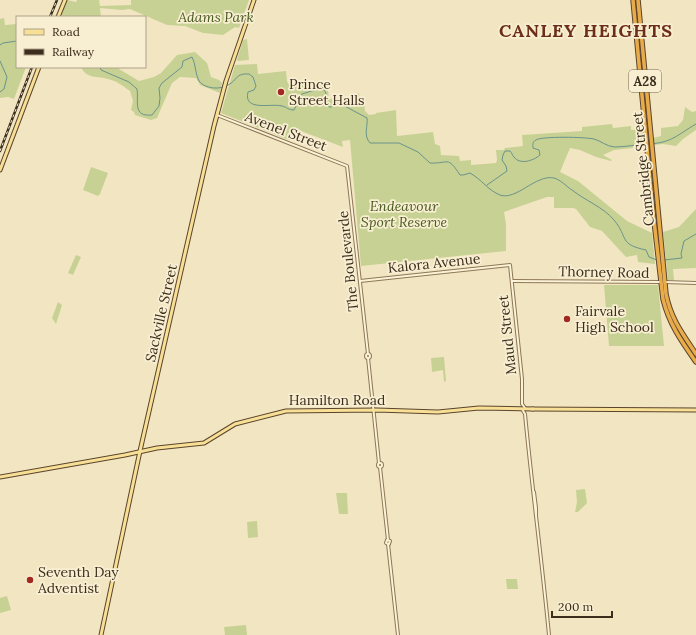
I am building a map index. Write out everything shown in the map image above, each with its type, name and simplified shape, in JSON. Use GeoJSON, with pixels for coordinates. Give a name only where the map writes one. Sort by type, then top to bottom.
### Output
{"type":"FeatureCollection","features":[{"type":"Feature","properties":{"kind":"highway","name":"Cambridge Street"},"geometry":{"type":"LineString","coordinates":[[633,0],[649,142]]}},
{"type":"Feature","properties":{"kind":"highway","name":"Cambridge Street"},"geometry":{"type":"LineString","coordinates":[[638,0],[649,147],[663,282]]}},
{"type":"Feature","properties":{"kind":"highway","name":"A28"},"geometry":{"type":"LineString","coordinates":[[663,282],[671,313],[679,330],[696,354]]}},
{"type":"Feature","properties":{"kind":"highway","name":"A28"},"geometry":{"type":"LineString","coordinates":[[663,282],[665,308],[670,322],[696,362]]}},
{"type":"Feature","properties":{"kind":"main road"},"geometry":{"type":"LineString","coordinates":[[58,16],[65,0]]}},
{"type":"Feature","properties":{"kind":"main road","name":"Sackville Street"},"geometry":{"type":"LineString","coordinates":[[101,635],[140,452],[217,115],[226,81],[254,0]]}},
{"type":"Feature","properties":{"kind":"main road"},"geometry":{"type":"LineString","coordinates":[[0,170],[39,68]]}},
{"type":"Feature","properties":{"kind":"main road","name":"Hamilton Road"},"geometry":{"type":"LineString","coordinates":[[0,477],[157,448],[204,443],[235,424],[285,411],[374,410],[438,412],[474,408],[696,410]]}},
{"type":"Feature","properties":{"kind":"main road"},"geometry":{"type":"LineString","coordinates":[[143,442],[146,447],[157,448]]}},
{"type":"Feature","properties":{"kind":"street","name":"Avenel Street"},"geometry":{"type":"LineString","coordinates":[[217,115],[347,166]]}},
{"type":"Feature","properties":{"kind":"street","name":"The Boulevarde"},"geometry":{"type":"LineString","coordinates":[[347,166],[368,354],[366,356],[368,358],[374,410]]}},
{"type":"Feature","properties":{"kind":"street","name":"Kalora Avenue"},"geometry":{"type":"LineString","coordinates":[[360,280],[510,265]]}},
{"type":"Feature","properties":{"kind":"street","name":"Maud Street"},"geometry":{"type":"LineString","coordinates":[[510,265],[522,379],[522,409],[525,414]]}},
{"type":"Feature","properties":{"kind":"street","name":"Thorney Road"},"geometry":{"type":"LineString","coordinates":[[512,281],[696,283]]}},
{"type":"Feature","properties":{"kind":"street"},"geometry":{"type":"LineString","coordinates":[[522,409],[525,414],[549,635]]}},
{"type":"Feature","properties":{"kind":"street"},"geometry":{"type":"LineString","coordinates":[[374,410],[379,463],[377,465],[380,467],[388,540],[386,542],[388,544],[398,635]]}},
{"type":"Feature","properties":{"kind":"green space","name":"Adams Park"},"geometry":{"type":"Polygon","coordinates":[[[67,0],[76,2],[77,0],[99,0],[100,6],[131,5],[131,0],[249,0],[239,28],[235,27],[223,35],[203,33],[185,26],[167,25],[130,9],[122,10],[100,8],[101,16],[61,16],[67,0]]]}},
{"type":"Feature","properties":{"kind":"green space"},"geometry":{"type":"Polygon","coordinates":[[[4,18],[5,25],[16,24],[16,68],[26,68],[14,99],[8,97],[0,98],[0,19],[4,18]]]}},
{"type":"Feature","properties":{"kind":"green space"},"geometry":{"type":"Polygon","coordinates":[[[247,39],[249,60],[238,61],[237,60],[243,40],[247,39]]]}},
{"type":"Feature","properties":{"kind":"green space"},"geometry":{"type":"Polygon","coordinates":[[[195,52],[207,63],[211,77],[222,83],[220,93],[200,85],[196,78],[180,77],[172,83],[157,118],[151,120],[135,115],[131,110],[133,101],[130,91],[114,81],[86,74],[82,68],[118,68],[139,81],[154,77],[161,73],[177,55],[195,52]]]}},
{"type":"Feature","properties":{"kind":"green space","name":"Endeavour Sport Reserve"},"geometry":{"type":"Polygon","coordinates":[[[257,64],[258,74],[286,71],[289,85],[327,82],[329,99],[354,98],[354,94],[359,93],[360,101],[364,104],[365,111],[369,115],[396,110],[397,136],[433,132],[435,144],[440,146],[441,155],[459,156],[460,161],[471,160],[471,165],[496,163],[496,150],[523,146],[522,135],[582,131],[582,127],[612,124],[613,128],[631,126],[631,130],[643,129],[644,145],[614,150],[603,155],[612,160],[611,161],[570,148],[560,172],[578,181],[627,221],[652,233],[655,264],[638,262],[637,255],[626,257],[602,231],[590,227],[576,209],[554,208],[554,197],[547,197],[504,212],[506,224],[506,251],[361,266],[350,140],[342,141],[343,147],[293,128],[289,140],[221,113],[235,65],[257,64]]]}},
{"type":"Feature","properties":{"kind":"green space"},"geometry":{"type":"Polygon","coordinates":[[[685,107],[692,112],[696,111],[696,130],[676,146],[663,144],[654,145],[653,138],[661,136],[661,128],[678,126],[683,120],[685,107]]]}},
{"type":"Feature","properties":{"kind":"green space"},"geometry":{"type":"Polygon","coordinates":[[[91,167],[108,173],[98,196],[83,190],[91,167]]]}},
{"type":"Feature","properties":{"kind":"green space"},"geometry":{"type":"Polygon","coordinates":[[[696,209],[696,268],[673,269],[674,280],[668,280],[663,232],[679,227],[696,209]]]}},
{"type":"Feature","properties":{"kind":"green space"},"geometry":{"type":"Polygon","coordinates":[[[76,255],[81,257],[73,275],[68,273],[76,255]]]}},
{"type":"Feature","properties":{"kind":"green space"},"geometry":{"type":"Polygon","coordinates":[[[604,285],[658,285],[664,346],[609,346],[604,285]]]}},
{"type":"Feature","properties":{"kind":"green space"},"geometry":{"type":"Polygon","coordinates":[[[58,302],[62,305],[56,324],[52,318],[58,302]]]}},
{"type":"Feature","properties":{"kind":"green space"},"geometry":{"type":"Polygon","coordinates":[[[444,357],[446,381],[444,382],[443,370],[432,372],[431,358],[444,357]]]}},
{"type":"Feature","properties":{"kind":"green space"},"geometry":{"type":"Polygon","coordinates":[[[585,489],[587,503],[578,512],[575,512],[577,502],[576,490],[585,489]]]}},
{"type":"Feature","properties":{"kind":"green space"},"geometry":{"type":"Polygon","coordinates":[[[336,493],[347,493],[348,514],[339,514],[336,493]]]}},
{"type":"Feature","properties":{"kind":"green space"},"geometry":{"type":"Polygon","coordinates":[[[257,521],[258,537],[248,538],[247,522],[257,521]]]}},
{"type":"Feature","properties":{"kind":"green space"},"geometry":{"type":"Polygon","coordinates":[[[506,579],[517,579],[518,589],[507,589],[506,579]]]}},
{"type":"Feature","properties":{"kind":"green space"},"geometry":{"type":"Polygon","coordinates":[[[7,596],[11,610],[0,613],[0,598],[7,596]]]}},
{"type":"Feature","properties":{"kind":"green space"},"geometry":{"type":"Polygon","coordinates":[[[246,625],[247,635],[225,635],[224,627],[246,625]]]}},
{"type":"Feature","properties":{"kind":"waterway"},"geometry":{"type":"LineString","coordinates":[[0,45],[3,43],[16,41]]}},
{"type":"Feature","properties":{"kind":"waterway"},"geometry":{"type":"LineString","coordinates":[[100,68],[101,70],[129,82],[137,89],[139,111],[146,115],[152,115],[159,106],[159,88],[162,83],[182,67],[183,61],[192,57],[199,81],[205,86],[221,88],[225,87],[241,75],[249,74],[253,77],[256,86],[254,90],[248,92],[248,98],[250,102],[254,104],[284,106],[290,110],[294,110],[296,106],[296,99],[302,94],[321,88],[325,91],[329,107],[339,103],[367,118],[366,134],[370,143],[399,143],[418,152],[430,163],[450,163],[460,175],[470,173],[492,191],[500,195],[506,196],[513,194],[533,183],[547,178],[557,179],[610,215],[619,226],[625,240],[628,243],[637,248],[646,250],[649,257],[657,260]]}},
{"type":"Feature","properties":{"kind":"waterway"},"geometry":{"type":"LineString","coordinates":[[0,61],[7,77],[4,89],[0,92]]}},
{"type":"Feature","properties":{"kind":"waterway"},"geometry":{"type":"LineString","coordinates":[[648,144],[669,140],[696,124]]}},
{"type":"Feature","properties":{"kind":"waterway"},"geometry":{"type":"LineString","coordinates":[[487,185],[507,171],[502,160],[505,151],[510,151],[514,157],[520,161],[534,159],[540,155],[539,150],[533,148],[533,143],[540,139],[564,137],[589,138],[614,147],[645,144]]}},
{"type":"Feature","properties":{"kind":"waterway"},"geometry":{"type":"LineString","coordinates":[[664,260],[682,258],[681,254],[684,241],[696,234]]}},
{"type":"Feature","properties":{"kind":"railway"},"geometry":{"type":"LineString","coordinates":[[50,16],[57,0]]}},
{"type":"Feature","properties":{"kind":"railway"},"geometry":{"type":"LineString","coordinates":[[0,151],[32,68]]}},
{"type":"Feature","properties":{"kind":"place","name":"Prince Street Halls"},"geometry":{"type":"Point","coordinates":[281,92]}},
{"type":"Feature","properties":{"kind":"place","name":"Fairvale High School"},"geometry":{"type":"Point","coordinates":[567,319]}},
{"type":"Feature","properties":{"kind":"place","name":"Seventh Day Adventist"},"geometry":{"type":"Point","coordinates":[30,580]}},
{"type":"Feature","properties":{"kind":"district","name":"CANLEY HEIGHTS"},"geometry":{"type":"Point","coordinates":[586,30]}}]}
